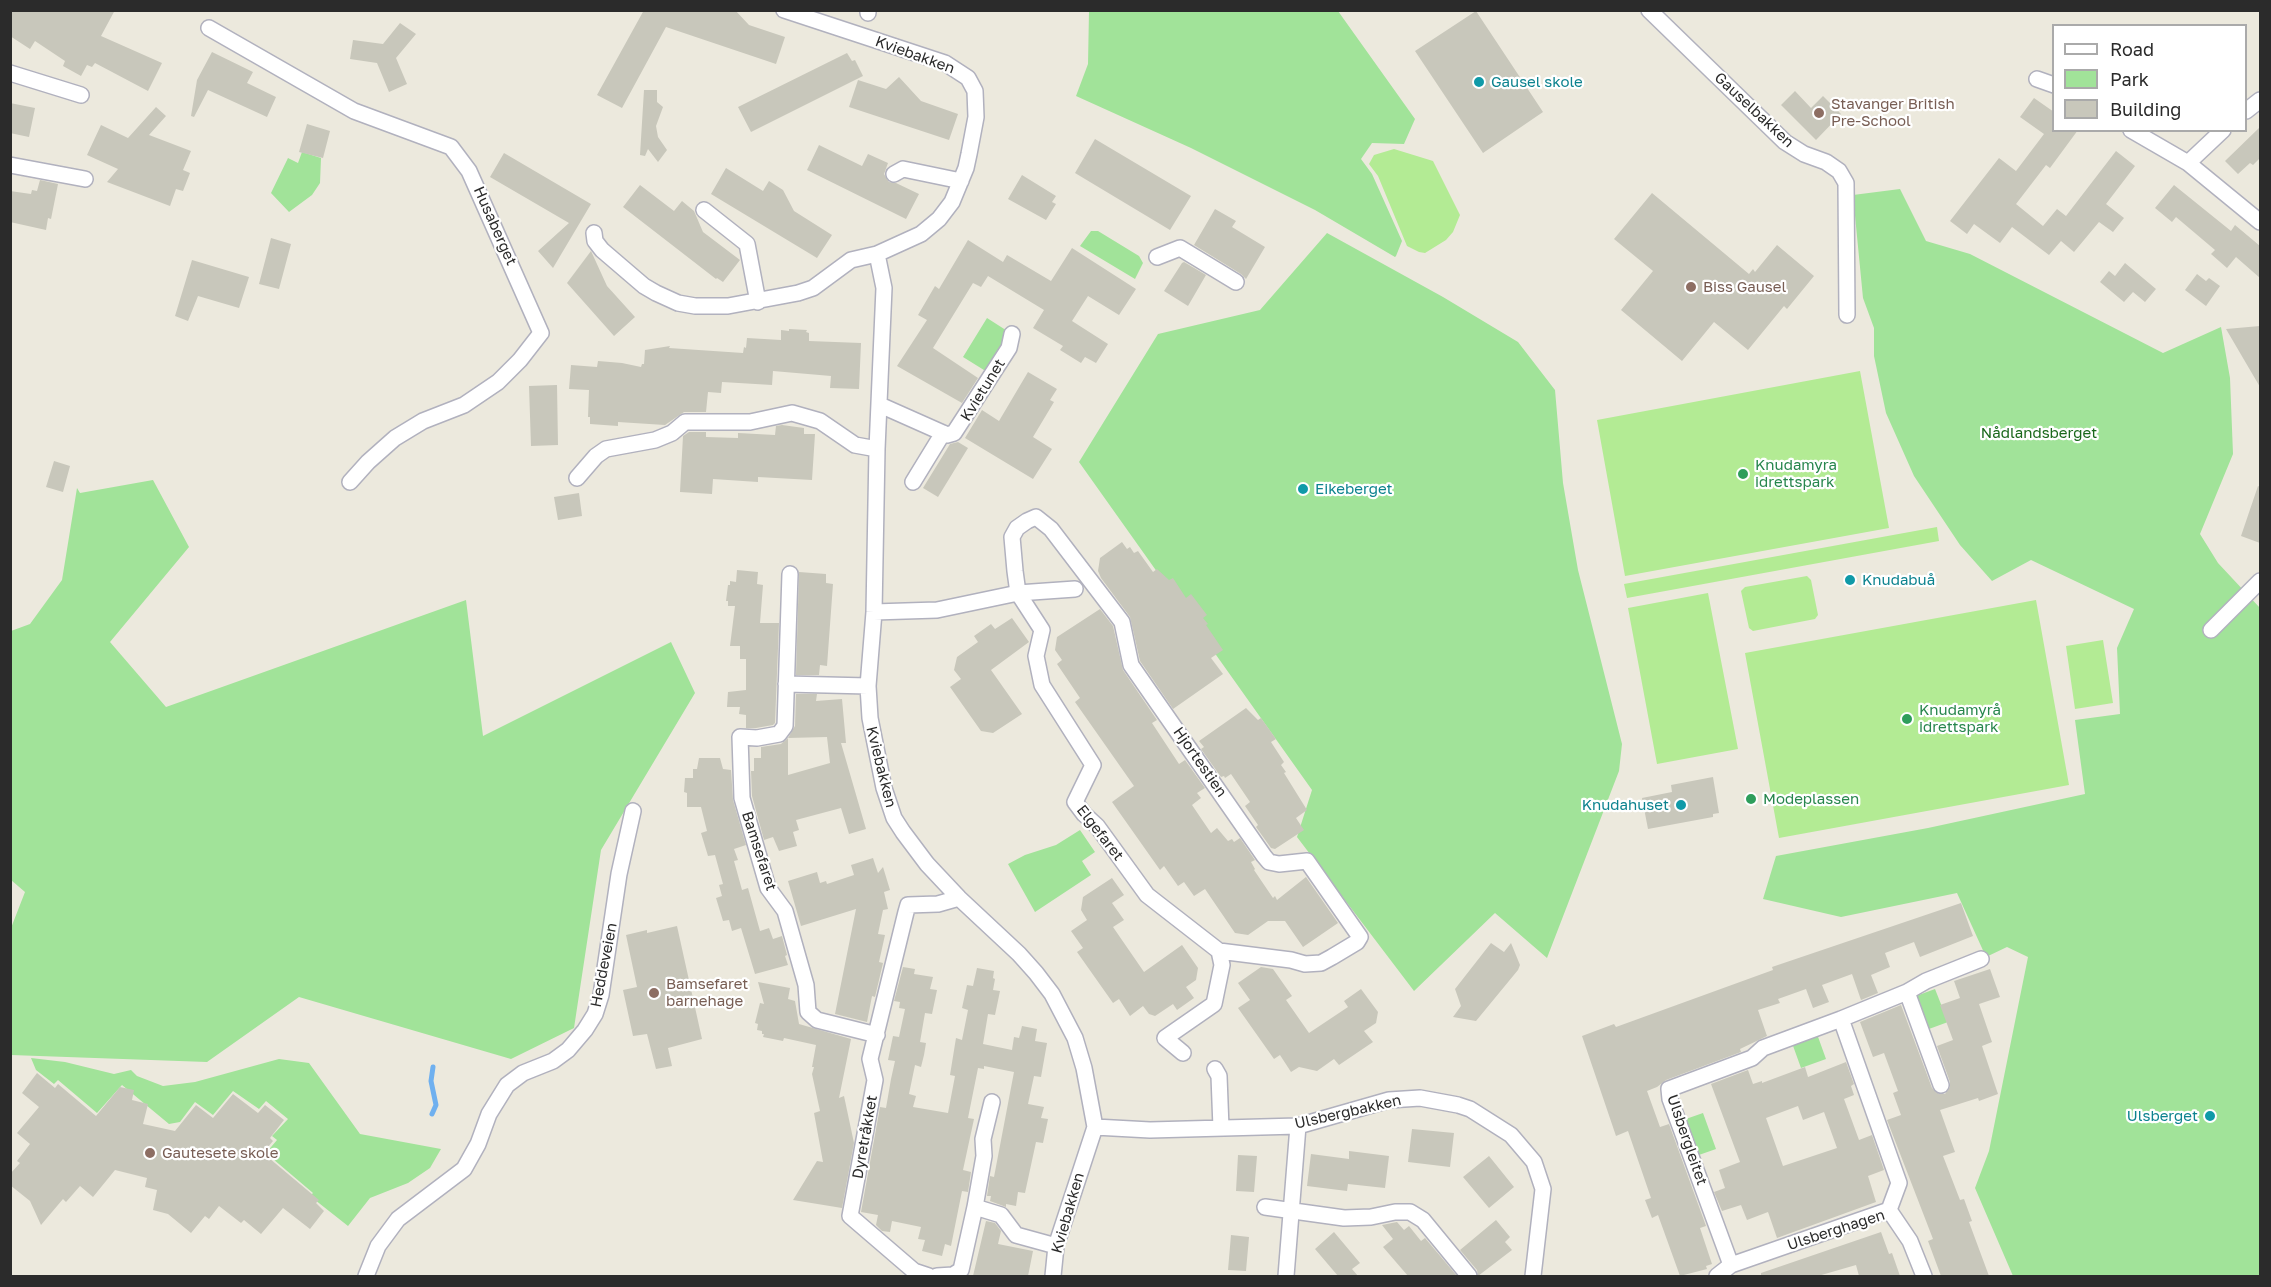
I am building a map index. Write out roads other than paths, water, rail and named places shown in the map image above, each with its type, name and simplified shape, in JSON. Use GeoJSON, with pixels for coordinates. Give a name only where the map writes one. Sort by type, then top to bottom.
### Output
{"type":"FeatureCollection","features":[{"type":"Feature","properties":{"kind":"street","name":"Kviebakken"},"geometry":{"type":"LineString","coordinates":[[594,233],[595,242],[602,250],[656,294],[678,303],[695,306],[728,306],[758,302],[813,288],[851,260],[877,254],[921,234],[946,211],[961,181],[969,154],[975,117],[975,91],[968,78],[945,63],[784,10]]}},
{"type":"Feature","properties":{"kind":"street","name":"Gauselbakken"},"geometry":{"type":"LineString","coordinates":[[1649,10],[1785,142],[1839,171],[1846,183],[1847,315]]}},
{"type":"Feature","properties":{"kind":"street","name":"Husaberget"},"geometry":{"type":"LineString","coordinates":[[209,28],[354,111],[451,147],[470,171],[541,333],[520,360],[491,387],[464,405],[423,421],[395,438],[350,482]]}},
{"type":"Feature","properties":{"kind":"street"},"geometry":{"type":"LineString","coordinates":[[10,73],[81,95]]}},
{"type":"Feature","properties":{"kind":"street"},"geometry":{"type":"LineString","coordinates":[[2037,79],[2052,84]]}},
{"type":"Feature","properties":{"kind":"street"},"geometry":{"type":"LineString","coordinates":[[2247,110],[2260,100]]}},
{"type":"Feature","properties":{"kind":"street"},"geometry":{"type":"LineString","coordinates":[[2134,132],[2188,163],[2260,222]]}},
{"type":"Feature","properties":{"kind":"street"},"geometry":{"type":"LineString","coordinates":[[2188,163],[2221,132]]}},
{"type":"Feature","properties":{"kind":"street"},"geometry":{"type":"LineString","coordinates":[[10,165],[86,179]]}},
{"type":"Feature","properties":{"kind":"street"},"geometry":{"type":"LineString","coordinates":[[894,174],[903,169],[961,181]]}},
{"type":"Feature","properties":{"kind":"street"},"geometry":{"type":"LineString","coordinates":[[704,210],[747,244],[758,302]]}},
{"type":"Feature","properties":{"kind":"street"},"geometry":{"type":"LineString","coordinates":[[1157,257],[1180,248],[1236,282]]}},
{"type":"Feature","properties":{"kind":"street","name":"Kviebakken"},"geometry":{"type":"LineString","coordinates":[[877,254],[884,288],[880,405],[876,449],[874,612],[868,686],[870,718],[878,763],[894,818],[912,846],[959,898],[1019,954],[1052,994],[1078,1048],[1090,1095],[1095,1127],[1056,1246],[1053,1276]]}},
{"type":"Feature","properties":{"kind":"street","name":"Kvietunet"},"geometry":{"type":"LineString","coordinates":[[913,482],[943,433],[947,435],[958,429],[1009,348],[1012,334]]}},
{"type":"Feature","properties":{"kind":"street"},"geometry":{"type":"LineString","coordinates":[[880,405],[943,433]]}},
{"type":"Feature","properties":{"kind":"street"},"geometry":{"type":"LineString","coordinates":[[577,478],[596,456],[606,449],[655,440],[672,433],[685,423],[750,422],[792,413],[820,422],[855,445],[876,449]]}},
{"type":"Feature","properties":{"kind":"street","name":"Hjortestien"},"geometry":{"type":"LineString","coordinates":[[1012,537],[1017,528],[1036,517],[1052,529],[1122,622],[1131,664],[1264,856],[1269,862],[1279,864],[1307,861],[1360,935],[1357,942],[1321,963],[1305,964],[1291,960],[1219,951]]}},
{"type":"Feature","properties":{"kind":"street","name":"Elgefaret"},"geometry":{"type":"LineString","coordinates":[[1012,537],[1018,593],[1042,630],[1036,656],[1042,685],[1093,765],[1075,802],[1096,826],[1147,895],[1219,951]]}},
{"type":"Feature","properties":{"kind":"street","name":"Bamsefaret"},"geometry":{"type":"LineString","coordinates":[[790,574],[785,726],[779,734],[758,738],[740,737],[742,798],[768,888],[785,911],[806,986],[808,1012],[817,1020],[877,1035]]}},
{"type":"Feature","properties":{"kind":"street"},"geometry":{"type":"LineString","coordinates":[[2211,630],[2260,582]]}},
{"type":"Feature","properties":{"kind":"street"},"geometry":{"type":"LineString","coordinates":[[874,612],[937,610],[1018,593],[1075,589]]}},
{"type":"Feature","properties":{"kind":"street"},"geometry":{"type":"LineString","coordinates":[[786,684],[868,686]]}},
{"type":"Feature","properties":{"kind":"street","name":"Heddeveien"},"geometry":{"type":"LineString","coordinates":[[366,1276],[378,1246],[398,1219],[464,1169],[478,1144],[489,1114],[507,1085],[523,1073],[554,1061],[568,1050],[595,1014],[601,995],[620,874],[633,811]]}},
{"type":"Feature","properties":{"kind":"street","name":"Dyretråkket"},"geometry":{"type":"LineString","coordinates":[[929,1276],[914,1271],[850,1216],[875,1080],[870,1059],[908,905],[938,904],[959,898]]}},
{"type":"Feature","properties":{"kind":"street"},"geometry":{"type":"LineString","coordinates":[[1183,1053],[1165,1038],[1214,1004],[1222,964],[1219,951]]}},
{"type":"Feature","properties":{"kind":"street","name":"Ulsbergleitet"},"geometry":{"type":"LineString","coordinates":[[1731,1264],[1670,1098],[1669,1089],[1752,1058],[1763,1048],[1841,1019],[1981,959]]}},
{"type":"Feature","properties":{"kind":"street"},"geometry":{"type":"LineString","coordinates":[[1907,992],[1941,1085]]}},
{"type":"Feature","properties":{"kind":"street"},"geometry":{"type":"LineString","coordinates":[[1841,1019],[1899,1183],[1889,1210]]}},
{"type":"Feature","properties":{"kind":"street"},"geometry":{"type":"LineString","coordinates":[[1215,1069],[1219,1076],[1221,1128]]}},
{"type":"Feature","properties":{"kind":"street","name":"Ulsbergbakken"},"geometry":{"type":"LineString","coordinates":[[1095,1127],[1150,1130],[1298,1126],[1389,1100],[1420,1098],[1470,1109],[1511,1135],[1534,1162],[1543,1189],[1533,1276]]}},
{"type":"Feature","properties":{"kind":"street"},"geometry":{"type":"LineString","coordinates":[[937,1276],[953,1275],[961,1270],[975,1207],[984,1156],[984,1139],[992,1102]]}},
{"type":"Feature","properties":{"kind":"street"},"geometry":{"type":"LineString","coordinates":[[1286,1276],[1298,1126]]}},
{"type":"Feature","properties":{"kind":"street"},"geometry":{"type":"LineString","coordinates":[[975,1207],[1001,1215],[1016,1235],[1056,1246]]}},
{"type":"Feature","properties":{"kind":"street"},"geometry":{"type":"LineString","coordinates":[[1265,1207],[1344,1218],[1410,1212],[1423,1220],[1469,1276]]}},
{"type":"Feature","properties":{"kind":"street","name":"Ulsberghagen"},"geometry":{"type":"LineString","coordinates":[[1717,1276],[1731,1264],[1889,1210],[1910,1241],[1924,1276]]}},
{"type":"Feature","properties":{"kind":"waterway"},"geometry":{"type":"LineString","coordinates":[[432,1114],[436,1105],[431,1081],[433,1067]]}},
{"type":"Feature","properties":{"kind":"place","name":"Gausel skole"},"geometry":{"type":"Point","coordinates":[1479,82]}},
{"type":"Feature","properties":{"kind":"place","name":"Stavanger British Pre-School"},"geometry":{"type":"Point","coordinates":[1819,113]}},
{"type":"Feature","properties":{"kind":"place","name":"Biss Gausel"},"geometry":{"type":"Point","coordinates":[1691,287]}},
{"type":"Feature","properties":{"kind":"place","name":"Knudamyra idrettspark"},"geometry":{"type":"Point","coordinates":[1743,474]}},
{"type":"Feature","properties":{"kind":"place","name":"Eikeberget"},"geometry":{"type":"Point","coordinates":[1303,489]}},
{"type":"Feature","properties":{"kind":"place","name":"Knudabuå"},"geometry":{"type":"Point","coordinates":[1850,580]}},
{"type":"Feature","properties":{"kind":"place","name":"Knudamyrå idrettspark"},"geometry":{"type":"Point","coordinates":[1907,719]}},
{"type":"Feature","properties":{"kind":"place","name":"Modeplassen"},"geometry":{"type":"Point","coordinates":[1751,799]}},
{"type":"Feature","properties":{"kind":"place","name":"Knudahuset"},"geometry":{"type":"Point","coordinates":[1681,805]}},
{"type":"Feature","properties":{"kind":"place","name":"Bamsefaret barnehage"},"geometry":{"type":"Point","coordinates":[654,993]}},
{"type":"Feature","properties":{"kind":"place","name":"Ulsberget"},"geometry":{"type":"Point","coordinates":[2210,1116]}},
{"type":"Feature","properties":{"kind":"place","name":"Gautesete skole"},"geometry":{"type":"Point","coordinates":[150,1153]}},
{"type":"Feature","properties":{"kind":"park label","name":"Nådlandsberget"},"geometry":{"type":"Point","coordinates":[2039,433]}}]}
